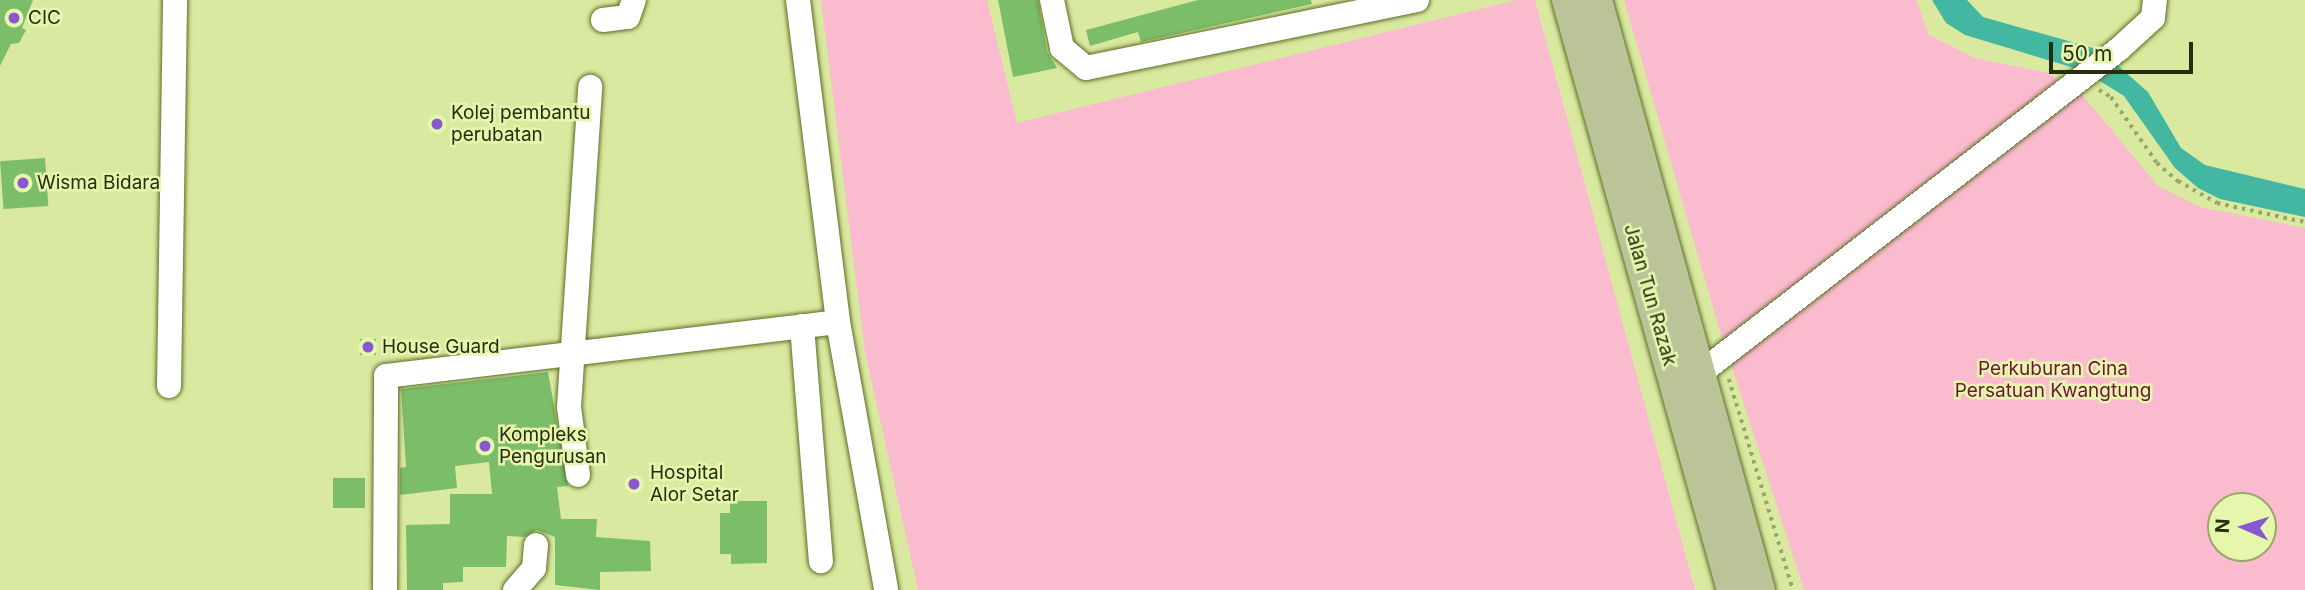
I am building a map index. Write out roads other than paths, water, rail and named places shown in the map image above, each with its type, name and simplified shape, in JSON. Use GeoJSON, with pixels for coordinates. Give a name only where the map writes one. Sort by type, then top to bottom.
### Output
{"type":"FeatureCollection","features":[{"type":"Feature","properties":{"kind":"main road","name":"Jalan Tun Razak"},"geometry":{"type":"LineString","coordinates":[[1567,0],[1732,590]]}},
{"type":"Feature","properties":{"kind":"main road","name":"Jalan Tun Razak"},"geometry":{"type":"LineString","coordinates":[[1597,0],[1760,590]]}},
{"type":"Feature","properties":{"kind":"street"},"geometry":{"type":"LineString","coordinates":[[169,387],[175,0]]}},
{"type":"Feature","properties":{"kind":"street"},"geometry":{"type":"LineString","coordinates":[[603,20],[628,16],[634,0]]}},
{"type":"Feature","properties":{"kind":"street"},"geometry":{"type":"LineString","coordinates":[[798,0],[838,322],[886,590]]}},
{"type":"Feature","properties":{"kind":"street"},"geometry":{"type":"LineString","coordinates":[[1052,0],[1062,48],[1086,68],[1336,8],[1418,0]]}},
{"type":"Feature","properties":{"kind":"street"},"geometry":{"type":"LineString","coordinates":[[1699,374],[2084,78],[2153,18],[2155,0]]}},
{"type":"Feature","properties":{"kind":"street"},"geometry":{"type":"LineString","coordinates":[[578,475],[569,407],[575,356],[590,87]]}},
{"type":"Feature","properties":{"kind":"street"},"geometry":{"type":"LineString","coordinates":[[385,590],[386,376],[575,356],[838,322]]}},
{"type":"Feature","properties":{"kind":"street"},"geometry":{"type":"LineString","coordinates":[[802,326],[821,561]]}},
{"type":"Feature","properties":{"kind":"street"},"geometry":{"type":"LineString","coordinates":[[515,590],[534,568],[537,545]]}},
{"type":"Feature","properties":{"kind":"water"},"geometry":{"type":"Polygon","coordinates":[[[1932,0],[1967,0],[1983,17],[2100,50],[2148,92],[2181,148],[2205,165],[2305,189],[2305,217],[2220,199],[2198,188],[2175,168],[2124,96],[2084,71],[1965,35],[1946,23],[1932,0]]]}},
{"type":"Feature","properties":{"kind":"place","name":"CIC"},"geometry":{"type":"Point","coordinates":[14,18]}},
{"type":"Feature","properties":{"kind":"place","name":"Kolej pembantu perubatan"},"geometry":{"type":"Point","coordinates":[437,124]}},
{"type":"Feature","properties":{"kind":"place","name":"Wisma Bidara"},"geometry":{"type":"Point","coordinates":[23,183]}},
{"type":"Feature","properties":{"kind":"place","name":"House Guard"},"geometry":{"type":"Point","coordinates":[368,347]}},
{"type":"Feature","properties":{"kind":"place","name":"Kompleks Pengurusan"},"geometry":{"type":"Point","coordinates":[485,446]}},
{"type":"Feature","properties":{"kind":"place","name":"Hospital Alor Setar"},"geometry":{"type":"Point","coordinates":[634,484]}},
{"type":"Feature","properties":{"kind":"park label","name":"Perkuburan Cina Persatuan Kwangtung"},"geometry":{"type":"Point","coordinates":[2053,380]}}]}
